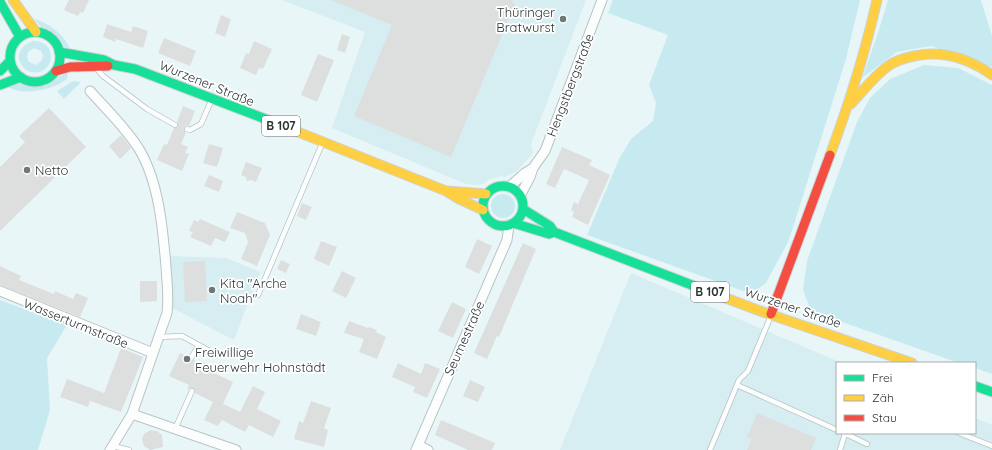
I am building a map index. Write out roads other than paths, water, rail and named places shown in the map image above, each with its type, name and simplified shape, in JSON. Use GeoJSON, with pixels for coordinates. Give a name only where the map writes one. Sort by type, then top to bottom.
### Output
{"type":"FeatureCollection","features":[{"type":"Feature","properties":{"kind":"main road"},"geometry":{"type":"LineString","coordinates":[[13,0],[36,32]]}},
{"type":"Feature","properties":{"kind":"main road"},"geometry":{"type":"LineString","coordinates":[[771,314],[848,107],[868,41],[877,0]]}},
{"type":"Feature","properties":{"kind":"main road"},"geometry":{"type":"LineString","coordinates":[[0,2],[20,37]]}},
{"type":"Feature","properties":{"kind":"main road"},"geometry":{"type":"LineString","coordinates":[[0,85],[20,77],[14,71],[10,61],[10,53],[12,46],[20,37],[26,34],[36,32],[50,37],[56,44],[59,52],[59,63],[56,71]]}},
{"type":"Feature","properties":{"kind":"main road","name":"Wurzener Straße"},"geometry":{"type":"LineString","coordinates":[[59,52],[104,60],[135,69],[446,191],[486,194],[496,187],[509,186]]}},
{"type":"Feature","properties":{"kind":"main road"},"geometry":{"type":"LineString","coordinates":[[848,107],[878,74],[889,65],[916,55],[932,53],[949,54],[961,57],[975,63],[992,75]]}},
{"type":"Feature","properties":{"kind":"main road"},"geometry":{"type":"LineString","coordinates":[[0,71],[10,61]]}},
{"type":"Feature","properties":{"kind":"main road","name":"Wurzener Straße"},"geometry":{"type":"LineString","coordinates":[[20,77],[28,81],[41,81],[56,71],[70,67],[103,68],[114,64]]}},
{"type":"Feature","properties":{"kind":"main road"},"geometry":{"type":"LineString","coordinates":[[509,186],[516,190],[523,202],[523,209],[520,216],[511,224]]}},
{"type":"Feature","properties":{"kind":"main road","name":"Wurzener Straße"},"geometry":{"type":"LineString","coordinates":[[446,191],[456,199],[483,210],[486,218],[492,223],[501,226],[511,224],[549,234],[554,232]]}},
{"type":"Feature","properties":{"kind":"main road"},"geometry":{"type":"LineString","coordinates":[[483,210],[483,201],[486,194]]}},
{"type":"Feature","properties":{"kind":"main road","name":"Wurzener Straße"},"geometry":{"type":"LineString","coordinates":[[523,209],[550,226],[554,232],[771,314],[909,362]]}},
{"type":"Feature","properties":{"kind":"main road"},"geometry":{"type":"LineString","coordinates":[[976,386],[992,392]]}},
{"type":"Feature","properties":{"kind":"street","name":"Hengstbergstraße"},"geometry":{"type":"LineString","coordinates":[[520,196],[533,168],[545,151],[602,0]]}},
{"type":"Feature","properties":{"kind":"street"},"geometry":{"type":"LineString","coordinates":[[90,92],[128,134],[140,150],[148,166],[156,191],[165,250],[168,300],[167,313],[132,414],[112,448]]}},
{"type":"Feature","properties":{"kind":"street","name":"Hengstbergstraße"},"geometry":{"type":"LineString","coordinates":[[509,186],[533,168]]}},
{"type":"Feature","properties":{"kind":"street","name":"Seumestraße"},"geometry":{"type":"LineString","coordinates":[[417,448],[507,240],[511,224]]}},
{"type":"Feature","properties":{"kind":"street","name":"Wasserturmstraße"},"geometry":{"type":"LineString","coordinates":[[0,292],[153,353]]}},
{"type":"Feature","properties":{"kind":"street"},"geometry":{"type":"LineString","coordinates":[[132,414],[236,450]]}},
{"type":"Feature","properties":{"kind":"street"},"geometry":{"type":"LineString","coordinates":[[417,448],[428,450]]}},
{"type":"Feature","properties":{"kind":"lane"},"geometry":{"type":"LineString","coordinates":[[96,67],[103,76],[147,109],[175,124]]}},
{"type":"Feature","properties":{"kind":"lane"},"geometry":{"type":"LineString","coordinates":[[187,129],[190,130],[201,124],[212,99]]}},
{"type":"Feature","properties":{"kind":"lane"},"geometry":{"type":"LineString","coordinates":[[258,295],[323,143]]}},
{"type":"Feature","properties":{"kind":"lane"},"geometry":{"type":"LineString","coordinates":[[710,450],[739,380],[748,371],[771,314]]}},
{"type":"Feature","properties":{"kind":"lane"},"geometry":{"type":"LineString","coordinates":[[159,337],[182,336],[217,355]]}},
{"type":"Feature","properties":{"kind":"lane"},"geometry":{"type":"LineString","coordinates":[[191,358],[199,345]]}},
{"type":"Feature","properties":{"kind":"lane"},"geometry":{"type":"LineString","coordinates":[[737,385],[836,430]]}},
{"type":"Feature","properties":{"kind":"lane"},"geometry":{"type":"LineString","coordinates":[[175,429],[192,391]]}},
{"type":"Feature","properties":{"kind":"lane"},"geometry":{"type":"LineString","coordinates":[[840,450],[844,434]]}},
{"type":"Feature","properties":{"kind":"lane"},"geometry":{"type":"LineString","coordinates":[[846,434],[867,444]]}},
{"type":"Feature","properties":{"kind":"lane"},"geometry":{"type":"LineString","coordinates":[[962,434],[992,446]]}},
{"type":"Feature","properties":{"kind":"lane"},"geometry":{"type":"LineString","coordinates":[[112,448],[128,450]]}},
{"type":"Feature","properties":{"kind":"place","name":"Thüringer Bratwurst"},"geometry":{"type":"Point","coordinates":[563,19]}},
{"type":"Feature","properties":{"kind":"place","name":"Netto"},"geometry":{"type":"Point","coordinates":[27,170]}},
{"type":"Feature","properties":{"kind":"place","name":"Kita \"Arche Noah\""},"geometry":{"type":"Point","coordinates":[212,290]}},
{"type":"Feature","properties":{"kind":"place","name":"Freiwillige Feuerwehr Hohnstädt"},"geometry":{"type":"Point","coordinates":[187,359]}}]}
